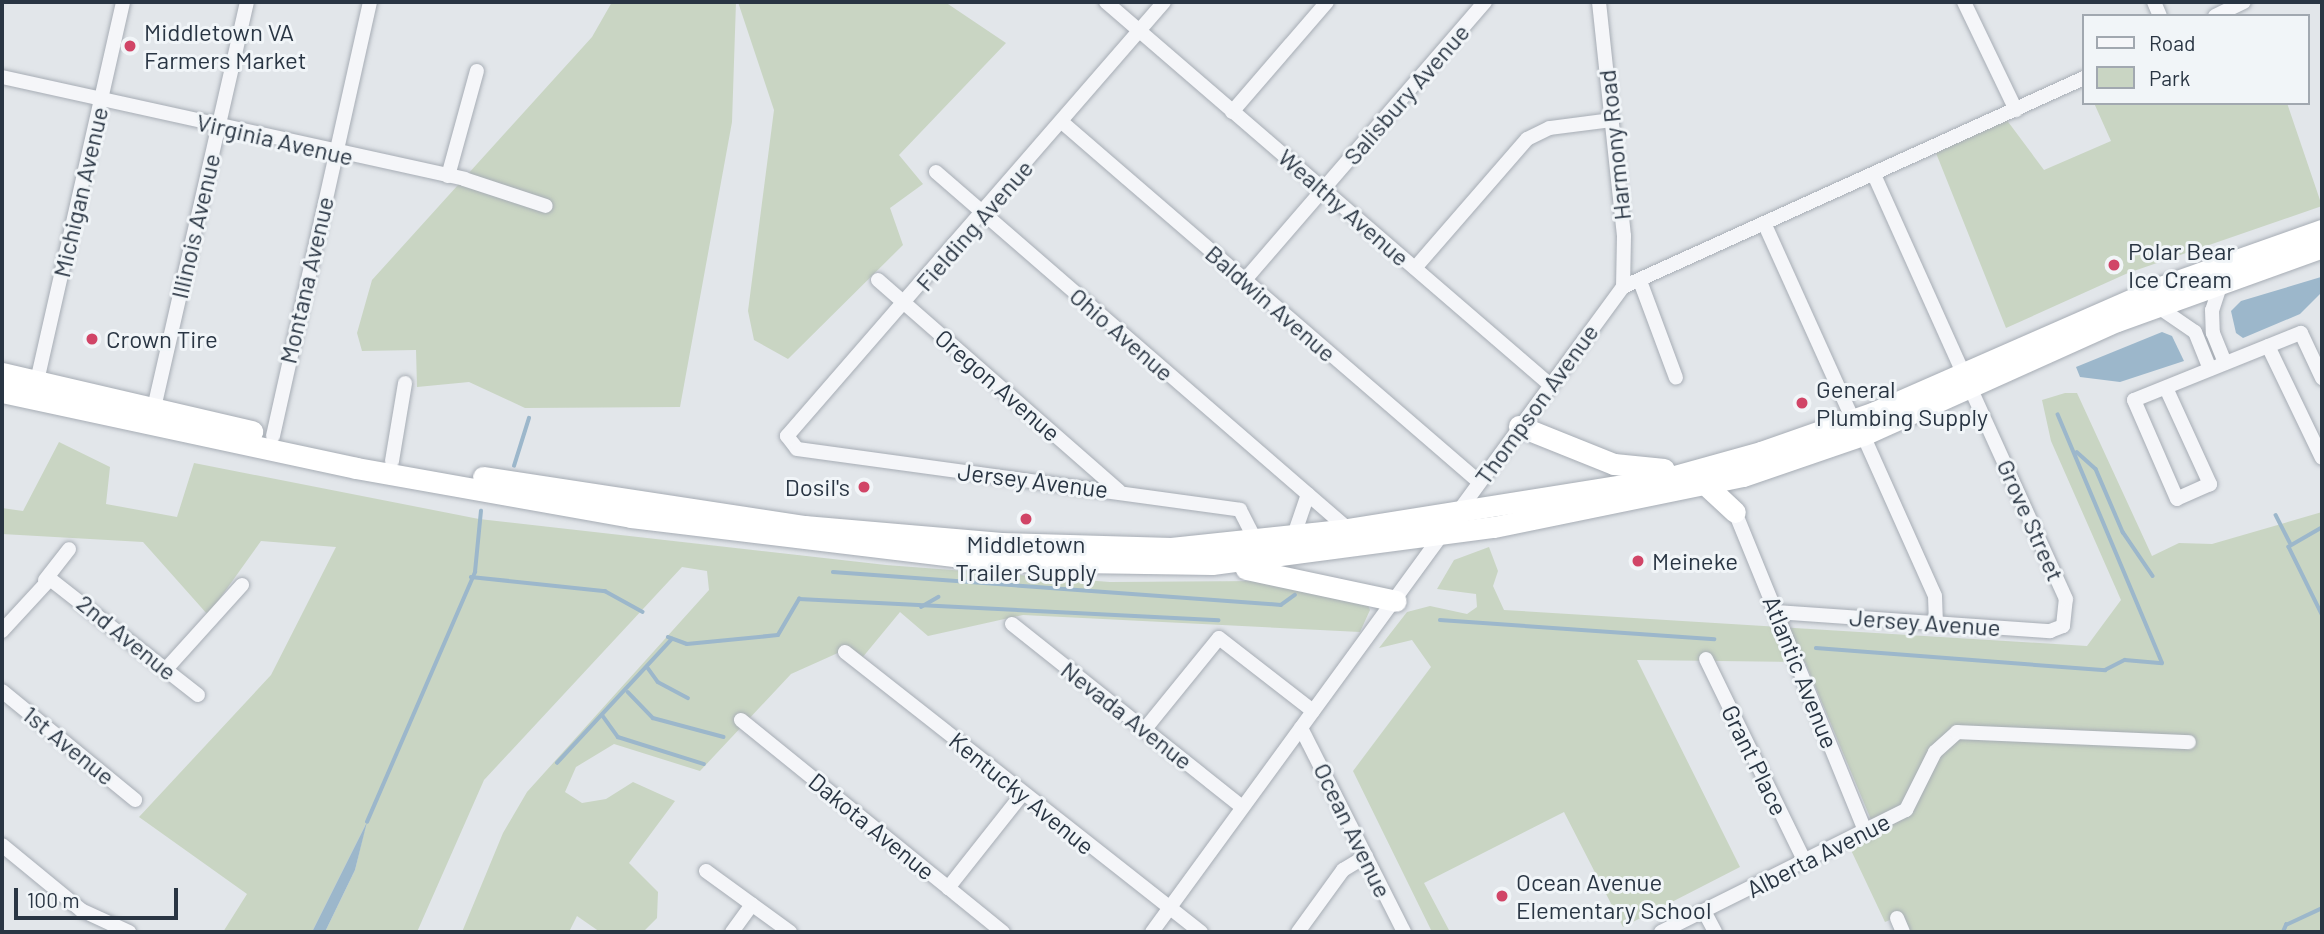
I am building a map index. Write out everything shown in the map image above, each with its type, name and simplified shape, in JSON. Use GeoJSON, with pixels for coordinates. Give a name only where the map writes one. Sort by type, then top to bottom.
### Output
{"type":"FeatureCollection","features":[{"type":"Feature","properties":{"kind":"highway"},"geometry":{"type":"LineString","coordinates":[[1519,426],[1624,466],[1707,477],[1743,477],[1966,380],[2155,289],[2322,230]]}},
{"type":"Feature","properties":{"kind":"highway"},"geometry":{"type":"LineString","coordinates":[[1966,380],[2222,280],[2322,247]]}},
{"type":"Feature","properties":{"kind":"highway"},"geometry":{"type":"LineString","coordinates":[[2,373],[392,461],[902,537],[1115,548],[1255,540],[1707,477]]}},
{"type":"Feature","properties":{"kind":"highway"},"geometry":{"type":"LineString","coordinates":[[2,391],[356,468],[631,517],[997,561],[1212,564],[1443,534],[1707,477],[1858,428]]}},
{"type":"Feature","properties":{"kind":"highway"},"geometry":{"type":"LineString","coordinates":[[1707,477],[1735,512]]}},
{"type":"Feature","properties":{"kind":"highway"},"geometry":{"type":"LineString","coordinates":[[1735,512],[1743,477]]}},
{"type":"Feature","properties":{"kind":"highway"},"geometry":{"type":"LineString","coordinates":[[1212,564],[1396,601]]}},
{"type":"Feature","properties":{"kind":"street","name":"Michigan Avenue"},"geometry":{"type":"LineString","coordinates":[[37,382],[123,2]]}},
{"type":"Feature","properties":{"kind":"street","name":"Illinois Avenue"},"geometry":{"type":"LineString","coordinates":[[154,408],[247,2]]}},
{"type":"Feature","properties":{"kind":"street","name":"Montana Avenue"},"geometry":{"type":"LineString","coordinates":[[273,436],[370,2]]}},
{"type":"Feature","properties":{"kind":"street","name":"Wealthy Avenue"},"geometry":{"type":"LineString","coordinates":[[1106,2],[1549,384]]}},
{"type":"Feature","properties":{"kind":"street","name":"Fielding Avenue"},"geometry":{"type":"LineString","coordinates":[[792,446],[792,429],[1063,123],[1164,2]]}},
{"type":"Feature","properties":{"kind":"street"},"geometry":{"type":"LineString","coordinates":[[1232,111],[1327,2]]}},
{"type":"Feature","properties":{"kind":"street","name":"Salisbury Avenue"},"geometry":{"type":"LineString","coordinates":[[1244,281],[1483,2]]}},
{"type":"Feature","properties":{"kind":"street","name":"Harmony Road"},"geometry":{"type":"LineString","coordinates":[[1599,2],[1626,254],[1623,288]]}},
{"type":"Feature","properties":{"kind":"street"},"geometry":{"type":"LineString","coordinates":[[1964,2],[2016,110]]}},
{"type":"Feature","properties":{"kind":"street"},"geometry":{"type":"LineString","coordinates":[[2219,14],[2244,2]]}},
{"type":"Feature","properties":{"kind":"street"},"geometry":{"type":"LineString","coordinates":[[447,176],[477,71]]}},
{"type":"Feature","properties":{"kind":"street","name":"Virginia Avenue"},"geometry":{"type":"LineString","coordinates":[[2,76],[335,153],[447,176],[546,206]]}},
{"type":"Feature","properties":{"kind":"street","name":"Thompson Avenue"},"geometry":{"type":"LineString","coordinates":[[1152,932],[1396,601],[1549,384],[1623,288],[1875,177],[2082,79]]}},
{"type":"Feature","properties":{"kind":"street"},"geometry":{"type":"LineString","coordinates":[[1415,268],[1527,139],[1550,128],[1612,120]]}},
{"type":"Feature","properties":{"kind":"street","name":"Baldwin Avenue"},"geometry":{"type":"LineString","coordinates":[[1063,123],[1479,482]]}},
{"type":"Feature","properties":{"kind":"street","name":"Ohio Avenue"},"geometry":{"type":"LineString","coordinates":[[936,172],[1348,529]]}},
{"type":"Feature","properties":{"kind":"street","name":"Grove Street"},"geometry":{"type":"LineString","coordinates":[[1875,177],[2066,598],[2068,617]]}},
{"type":"Feature","properties":{"kind":"street"},"geometry":{"type":"LineString","coordinates":[[1765,225],[1935,596],[1936,622]]}},
{"type":"Feature","properties":{"kind":"street","name":"Oregon Avenue"},"geometry":{"type":"LineString","coordinates":[[878,280],[1119,491]]}},
{"type":"Feature","properties":{"kind":"street"},"geometry":{"type":"LineString","coordinates":[[2222,280],[2212,310],[2213,333],[2225,363]]}},
{"type":"Feature","properties":{"kind":"street"},"geometry":{"type":"LineString","coordinates":[[1640,281],[1676,378]]}},
{"type":"Feature","properties":{"kind":"street"},"geometry":{"type":"LineString","coordinates":[[2157,306],[2196,332],[2210,369]]}},
{"type":"Feature","properties":{"kind":"street"},"geometry":{"type":"LineString","coordinates":[[2166,388],[2210,484],[2177,499],[2134,400],[2301,333],[2322,378]]}},
{"type":"Feature","properties":{"kind":"street"},"geometry":{"type":"LineString","coordinates":[[2269,346],[2322,458]]}},
{"type":"Feature","properties":{"kind":"street"},"geometry":{"type":"LineString","coordinates":[[392,461],[405,383]]}},
{"type":"Feature","properties":{"kind":"street","name":"Jersey Avenue"},"geometry":{"type":"LineString","coordinates":[[792,446],[1240,510],[1255,540]]}},
{"type":"Feature","properties":{"kind":"street"},"geometry":{"type":"LineString","coordinates":[[1294,535],[1308,494]]}},
{"type":"Feature","properties":{"kind":"street","name":"Atlantic Avenue"},"geometry":{"type":"LineString","coordinates":[[1735,512],[1866,833]]}},
{"type":"Feature","properties":{"kind":"street"},"geometry":{"type":"LineString","coordinates":[[2,631],[50,580],[69,549]]}},
{"type":"Feature","properties":{"kind":"street","name":"2nd Avenue"},"geometry":{"type":"LineString","coordinates":[[50,580],[167,668],[198,695]]}},
{"type":"Feature","properties":{"kind":"street"},"geometry":{"type":"LineString","coordinates":[[167,668],[242,585]]}},
{"type":"Feature","properties":{"kind":"street","name":"Jersey Avenue"},"geometry":{"type":"LineString","coordinates":[[1776,612],[2050,631],[2068,617]]}},
{"type":"Feature","properties":{"kind":"street","name":"Nevada Avenue"},"geometry":{"type":"LineString","coordinates":[[1012,624],[1242,807]]}},
{"type":"Feature","properties":{"kind":"street"},"geometry":{"type":"LineString","coordinates":[[1145,729],[1219,638],[1313,711]]}},
{"type":"Feature","properties":{"kind":"street","name":"Kentucky Avenue"},"geometry":{"type":"LineString","coordinates":[[845,652],[1201,932]]}},
{"type":"Feature","properties":{"kind":"street","name":"Grant Place"},"geometry":{"type":"LineString","coordinates":[[1706,659],[1805,862]]}},
{"type":"Feature","properties":{"kind":"street","name":"1st Avenue"},"geometry":{"type":"LineString","coordinates":[[2,691],[135,800]]}},
{"type":"Feature","properties":{"kind":"street","name":"Dakota Avenue"},"geometry":{"type":"LineString","coordinates":[[741,720],[1003,932]]}},
{"type":"Feature","properties":{"kind":"street","name":"Ocean Avenue"},"geometry":{"type":"LineString","coordinates":[[1301,728],[1404,932]]}},
{"type":"Feature","properties":{"kind":"street","name":"Alberta Avenue"},"geometry":{"type":"LineString","coordinates":[[1661,932],[1866,833],[1906,810],[1935,752],[1958,732],[2189,742]]}},
{"type":"Feature","properties":{"kind":"street"},"geometry":{"type":"LineString","coordinates":[[948,888],[1023,793]]}},
{"type":"Feature","properties":{"kind":"street"},"geometry":{"type":"LineString","coordinates":[[2,845],[81,910],[129,932]]}},
{"type":"Feature","properties":{"kind":"street"},"geometry":{"type":"LineString","coordinates":[[1298,932],[1343,870],[1366,856]]}},
{"type":"Feature","properties":{"kind":"street"},"geometry":{"type":"LineString","coordinates":[[706,871],[790,932]]}},
{"type":"Feature","properties":{"kind":"street"},"geometry":{"type":"LineString","coordinates":[[732,932],[752,904]]}},
{"type":"Feature","properties":{"kind":"street"},"geometry":{"type":"LineString","coordinates":[[1704,911],[1715,932]]}},
{"type":"Feature","properties":{"kind":"street"},"geometry":{"type":"LineString","coordinates":[[1896,918],[1903,932]]}},
{"type":"Feature","properties":{"kind":"green space"},"geometry":{"type":"Polygon","coordinates":[[[612,2],[736,2],[732,122],[680,407],[525,408],[469,382],[417,387],[416,350],[362,351],[357,333],[372,280],[592,37],[612,2]]]}},
{"type":"Feature","properties":{"kind":"green space"},"geometry":{"type":"Polygon","coordinates":[[[738,2],[945,2],[1006,43],[899,155],[923,184],[890,208],[903,245],[788,359],[754,340],[748,311],[774,110],[738,2]]]}},
{"type":"Feature","properties":{"kind":"green space"},"geometry":{"type":"Polygon","coordinates":[[[2095,105],[2288,105],[2322,206],[2128,273],[2006,328],[1936,153],[2006,119],[2044,170],[2111,141],[2095,105]]]}},
{"type":"Feature","properties":{"kind":"green space"},"geometry":{"type":"Polygon","coordinates":[[[2065,393],[2077,393],[2152,556],[2179,543],[2212,544],[2322,512],[2322,932],[1909,932],[1902,915],[1885,922],[1850,848],[1877,834],[1805,662],[1637,660],[1740,867],[1623,927],[1564,812],[1424,883],[1450,932],[1432,932],[1353,771],[1431,667],[1412,640],[1379,648],[1407,612],[1430,606],[1467,614],[1477,607],[1476,594],[1437,589],[1454,560],[1489,547],[1498,571],[1493,586],[1504,610],[2087,646],[2121,600],[2051,441],[2042,400],[2065,393]]]}},
{"type":"Feature","properties":{"kind":"green space"},"geometry":{"type":"Polygon","coordinates":[[[59,442],[110,467],[106,504],[177,517],[194,463],[479,519],[886,565],[1110,582],[1262,581],[1367,603],[1370,610],[1360,632],[1023,615],[928,636],[900,612],[862,658],[849,648],[791,674],[700,771],[614,744],[576,767],[565,792],[582,803],[606,799],[633,782],[675,801],[629,863],[658,892],[657,918],[643,932],[600,932],[577,916],[569,932],[462,932],[503,833],[527,792],[709,590],[707,571],[682,567],[484,780],[417,932],[325,932],[355,870],[366,824],[312,932],[223,932],[247,894],[139,817],[271,675],[336,547],[261,541],[208,615],[143,542],[2,534],[2,508],[23,511],[59,442]]]}},
{"type":"Feature","properties":{"kind":"water"},"geometry":{"type":"Polygon","coordinates":[[[2321,277],[2322,292],[2300,314],[2243,338],[2236,333],[2231,311],[2241,301],[2321,277]]]}},
{"type":"Feature","properties":{"kind":"water"},"geometry":{"type":"Polygon","coordinates":[[[2162,332],[2172,336],[2184,361],[2120,382],[2080,377],[2076,367],[2162,332]]]}},
{"type":"Feature","properties":{"kind":"water"},"geometry":{"type":"Polygon","coordinates":[[[367,822],[355,870],[325,932],[312,932],[367,822]]]}},
{"type":"Feature","properties":{"kind":"waterway"},"geometry":{"type":"LineString","coordinates":[[1816,648],[2105,670],[2125,660],[2162,663],[2058,415]]}},
{"type":"Feature","properties":{"kind":"waterway"},"geometry":{"type":"LineString","coordinates":[[514,466],[529,418]]}},
{"type":"Feature","properties":{"kind":"waterway"},"geometry":{"type":"LineString","coordinates":[[2077,452],[2096,469],[2123,532],[2153,576]]}},
{"type":"Feature","properties":{"kind":"waterway"},"geometry":{"type":"LineString","coordinates":[[367,822],[475,572],[481,511]]}},
{"type":"Feature","properties":{"kind":"waterway"},"geometry":{"type":"LineString","coordinates":[[2276,515],[2290,543]]}},
{"type":"Feature","properties":{"kind":"waterway"},"geometry":{"type":"LineString","coordinates":[[2322,528],[2289,547],[2322,614]]}},
{"type":"Feature","properties":{"kind":"waterway"},"geometry":{"type":"LineString","coordinates":[[833,572],[1281,605],[1295,595]]}},
{"type":"Feature","properties":{"kind":"waterway"},"geometry":{"type":"LineString","coordinates":[[471,577],[605,591],[643,612]]}},
{"type":"Feature","properties":{"kind":"waterway"},"geometry":{"type":"LineString","coordinates":[[921,607],[938,597]]}},
{"type":"Feature","properties":{"kind":"waterway"},"geometry":{"type":"LineString","coordinates":[[668,637],[687,644],[778,635],[799,599],[1218,620]]}},
{"type":"Feature","properties":{"kind":"waterway"},"geometry":{"type":"LineString","coordinates":[[1440,620],[1714,639]]}},
{"type":"Feature","properties":{"kind":"waterway"},"geometry":{"type":"LineString","coordinates":[[557,763],[672,639]]}},
{"type":"Feature","properties":{"kind":"waterway"},"geometry":{"type":"LineString","coordinates":[[648,668],[658,682],[688,698]]}},
{"type":"Feature","properties":{"kind":"waterway"},"geometry":{"type":"LineString","coordinates":[[628,692],[653,718],[724,737]]}},
{"type":"Feature","properties":{"kind":"waterway"},"geometry":{"type":"LineString","coordinates":[[603,716],[618,737],[704,764]]}},
{"type":"Feature","properties":{"kind":"waterway"},"geometry":{"type":"LineString","coordinates":[[2283,932],[2286,925],[2322,908]]}},
{"type":"Feature","properties":{"kind":"place","name":"Middletown VA Farmers Market"},"geometry":{"type":"Point","coordinates":[130,46]}},
{"type":"Feature","properties":{"kind":"place","name":"Polar Bear Ice Cream"},"geometry":{"type":"Point","coordinates":[2114,265]}},
{"type":"Feature","properties":{"kind":"place","name":"Crown Tire"},"geometry":{"type":"Point","coordinates":[92,339]}},
{"type":"Feature","properties":{"kind":"place","name":"General Plumbing Supply"},"geometry":{"type":"Point","coordinates":[1802,403]}},
{"type":"Feature","properties":{"kind":"place","name":"Dosil's"},"geometry":{"type":"Point","coordinates":[864,487]}},
{"type":"Feature","properties":{"kind":"place","name":"Middletown Trailer Supply"},"geometry":{"type":"Point","coordinates":[1026,519]}},
{"type":"Feature","properties":{"kind":"place","name":"Meineke"},"geometry":{"type":"Point","coordinates":[1638,561]}},
{"type":"Feature","properties":{"kind":"place","name":"Ocean Avenue Elementary School"},"geometry":{"type":"Point","coordinates":[1502,896]}}]}
